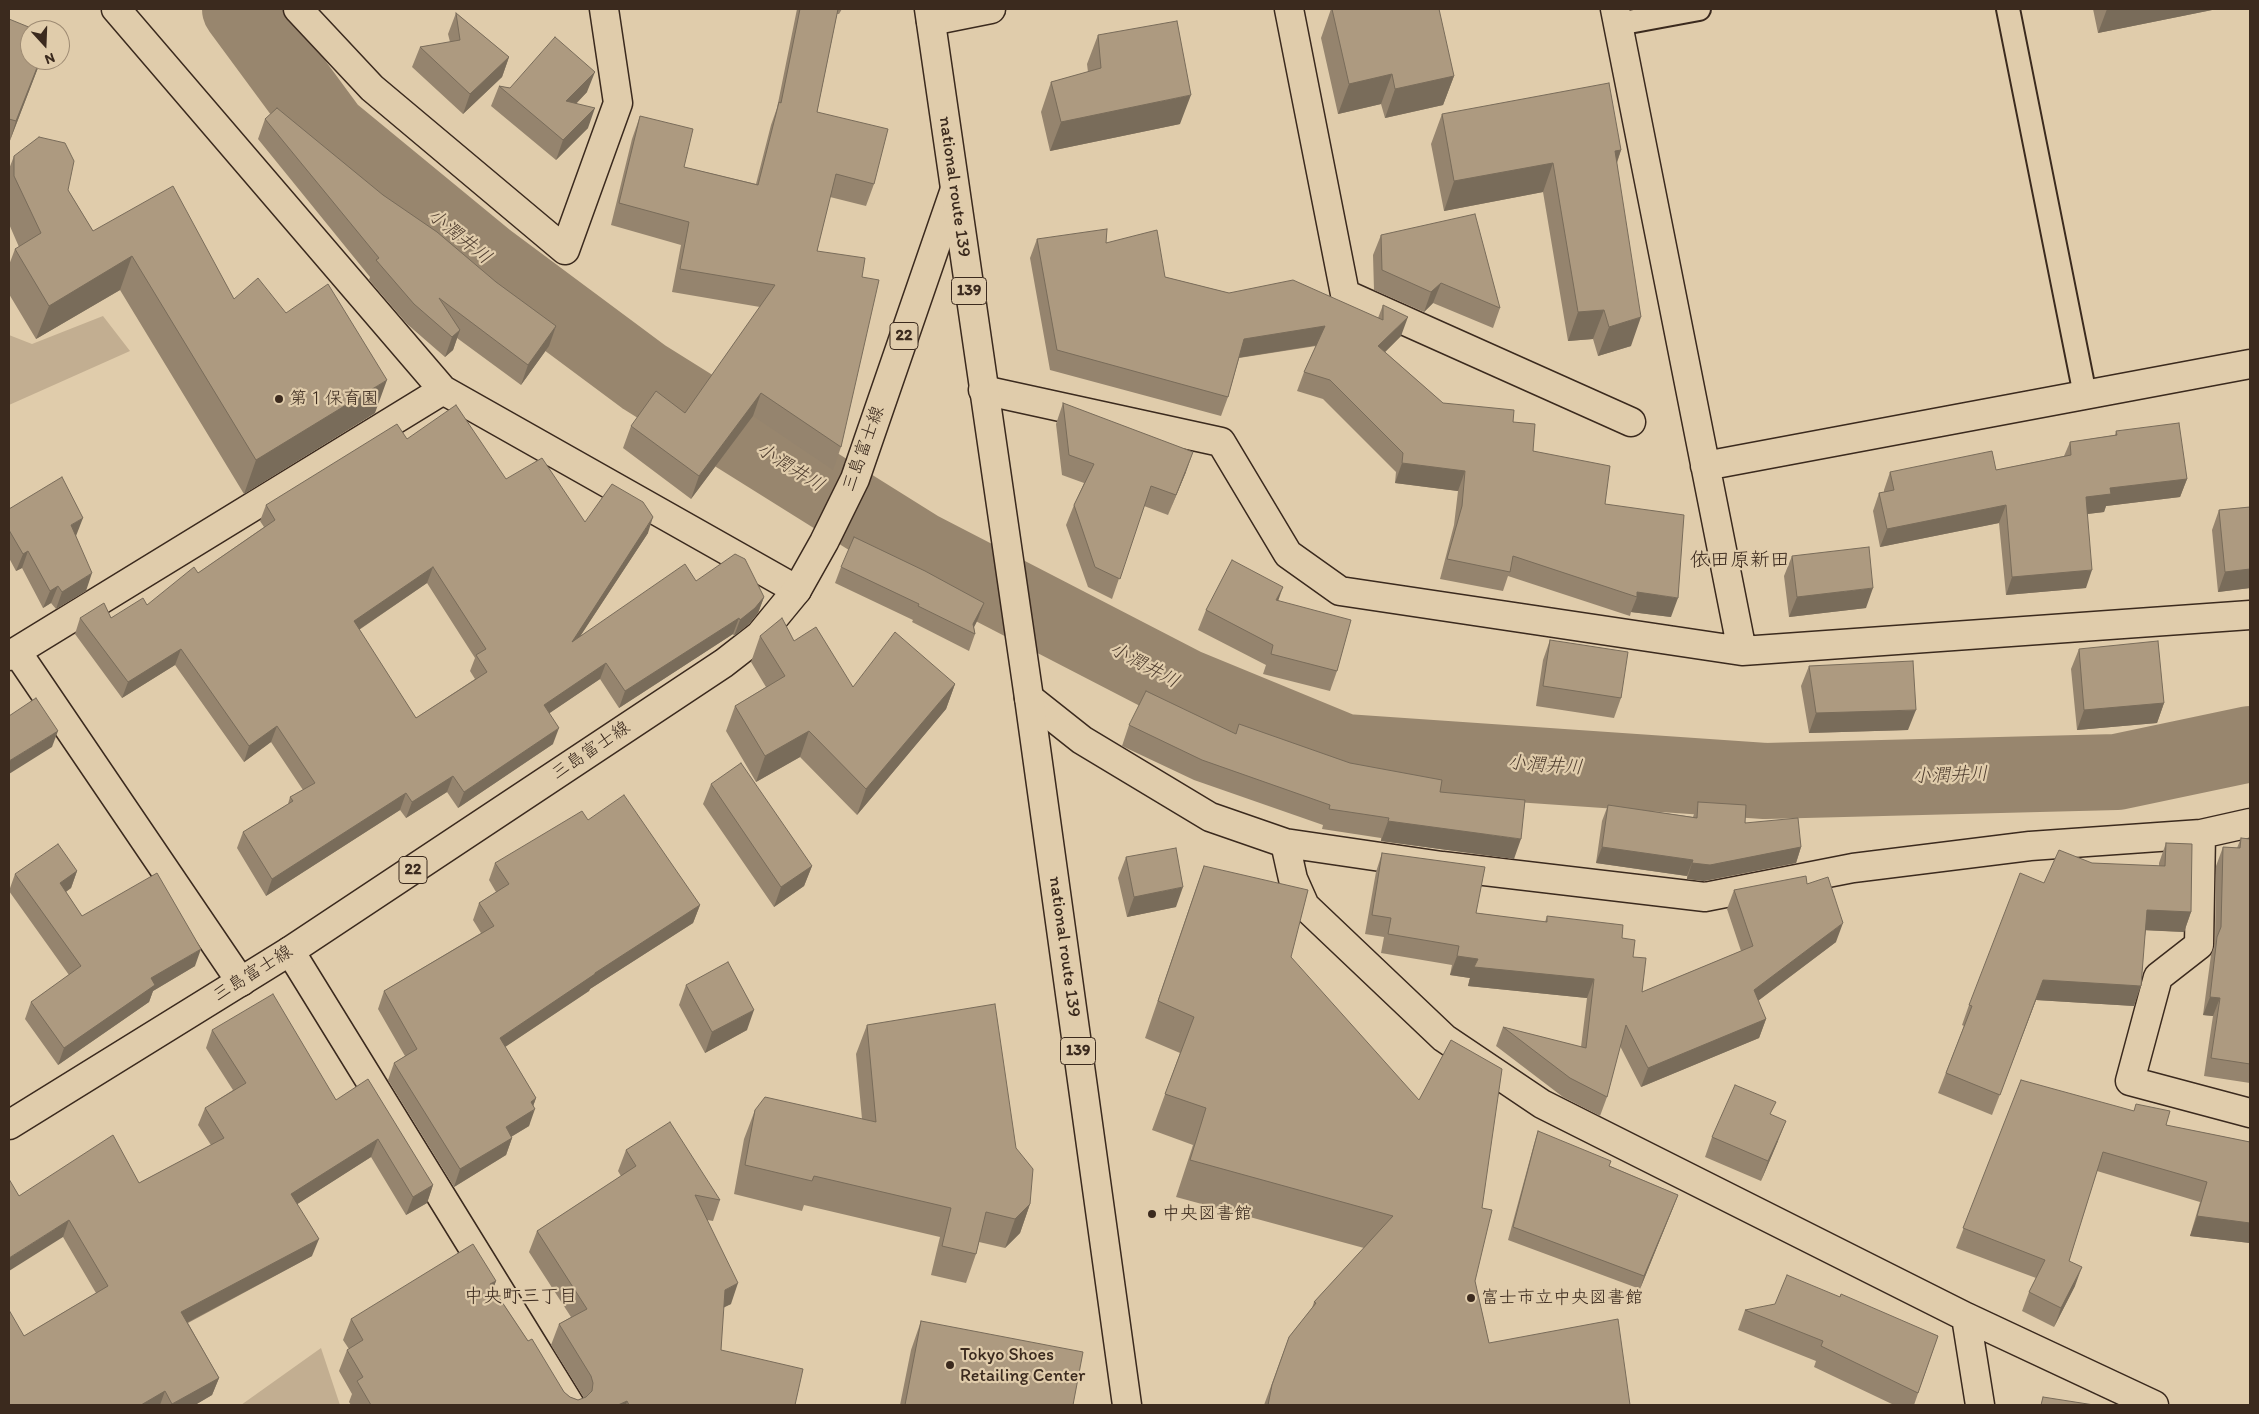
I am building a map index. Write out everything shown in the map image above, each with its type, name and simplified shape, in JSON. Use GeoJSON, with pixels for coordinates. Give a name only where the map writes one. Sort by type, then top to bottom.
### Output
{"type":"FeatureCollection","features":[{"type":"Feature","properties":{"kind":"main road"},"geometry":{"type":"LineString","coordinates":[[116,9],[443,390],[797,590]]}},
{"type":"Feature","properties":{"kind":"main road"},"geometry":{"type":"LineString","coordinates":[[298,9],[372,88],[565,250],[618,102],[604,9]]}},
{"type":"Feature","properties":{"kind":"main road"},"geometry":{"type":"LineString","coordinates":[[930,15],[991,9]]}},
{"type":"Feature","properties":{"kind":"main road"},"geometry":{"type":"LineString","coordinates":[[1289,9],[1345,294],[1630,422]]}},
{"type":"Feature","properties":{"kind":"main road","name":"national route 139"},"geometry":{"type":"LineString","coordinates":[[930,15],[954,192],[1029,698],[1127,1405]]}},
{"type":"Feature","properties":{"kind":"main road"},"geometry":{"type":"LineString","coordinates":[[1617,17],[1742,651]]}},
{"type":"Feature","properties":{"kind":"main road","name":"三島富士線"},"geometry":{"type":"LineString","coordinates":[[9,1125],[290,951],[724,663],[760,635],[797,590],[824,542],[854,479],[954,192]]}},
{"type":"Feature","properties":{"kind":"main road"},"geometry":{"type":"LineString","coordinates":[[1705,466],[2250,364]]}},
{"type":"Feature","properties":{"kind":"main road"},"geometry":{"type":"LineString","coordinates":[[241,982],[13,654],[443,390]]}},
{"type":"Feature","properties":{"kind":"main road"},"geometry":{"type":"LineString","coordinates":[[983,390],[1221,442],[1288,554],[1340,591],[1742,651],[2250,615]]}},
{"type":"Feature","properties":{"kind":"main road"},"geometry":{"type":"LineString","coordinates":[[1029,698],[1082,740],[1210,817],[1285,843],[1442,866],[1705,897],[1853,868],[2001,849],[2201,834],[2250,823]]}},
{"type":"Feature","properties":{"kind":"main road"},"geometry":{"type":"LineString","coordinates":[[2201,834],[2199,944],[2158,976],[2130,1081],[2250,1113]]}},
{"type":"Feature","properties":{"kind":"main road"},"geometry":{"type":"LineString","coordinates":[[1285,843],[1293,879],[1305,906],[1444,1038],[1542,1104],[1966,1316],[2154,1405]]}},
{"type":"Feature","properties":{"kind":"main road"},"geometry":{"type":"LineString","coordinates":[[290,951],[570,1405]]}},
{"type":"Feature","properties":{"kind":"main road"},"geometry":{"type":"LineString","coordinates":[[1966,1316],[1980,1405]]}},
{"type":"Feature","properties":{"kind":"lane"},"geometry":{"type":"LineString","coordinates":[[1617,17],[1699,9]]}},
{"type":"Feature","properties":{"kind":"lane"},"geometry":{"type":"LineString","coordinates":[[2008,9],[2085,395]]}},
{"type":"Feature","properties":{"kind":"shaded area"},"geometry":{"type":"Polygon","coordinates":[[[103,316],[130,351],[9,405],[9,335],[32,344],[103,316]]]}},
{"type":"Feature","properties":{"kind":"shaded area"},"geometry":{"type":"Polygon","coordinates":[[[321,1348],[340,1405],[241,1405],[321,1348]]]}},
{"type":"Feature","properties":{"kind":"building"},"geometry":{"type":"Polygon","coordinates":[[[800,9],[838,9],[817,112],[888,129],[874,184],[836,174],[817,251],[865,258],[862,277],[879,280],[841,447],[761,393],[699,476],[631,426],[656,391],[685,413],[775,285],[680,269],[689,222],[619,203],[640,116],[693,129],[684,167],[758,185],[779,102],[781,103],[800,9]]]}},
{"type":"Feature","properties":{"kind":"building"},"geometry":{"type":"Polygon","coordinates":[[[1332,9],[1439,9],[1454,76],[1395,89],[1392,74],[1349,84],[1332,9]]]}},
{"type":"Feature","properties":{"kind":"building"},"geometry":{"type":"Polygon","coordinates":[[[456,13],[509,57],[470,94],[420,47],[460,40],[456,13]]]}},
{"type":"Feature","properties":{"kind":"building"},"geometry":{"type":"Polygon","coordinates":[[[9,19],[20,23],[20,70],[36,70],[16,121],[9,119],[9,19]]]}},
{"type":"Feature","properties":{"kind":"building"},"geometry":{"type":"Polygon","coordinates":[[[1177,21],[1191,95],[1061,122],[1051,82],[1101,68],[1098,35],[1177,21]]]}},
{"type":"Feature","properties":{"kind":"building"},"geometry":{"type":"Polygon","coordinates":[[[555,37],[595,72],[566,101],[595,108],[563,140],[499,86],[510,88],[555,37]]]}},
{"type":"Feature","properties":{"kind":"building"},"geometry":{"type":"Polygon","coordinates":[[[1609,83],[1621,150],[1615,151],[1641,317],[1609,327],[1604,310],[1578,312],[1553,163],[1454,181],[1442,114],[1609,83]]]}},
{"type":"Feature","properties":{"kind":"building"},"geometry":{"type":"Polygon","coordinates":[[[277,108],[383,195],[437,232],[496,282],[556,326],[528,365],[439,298],[460,330],[452,337],[414,304],[376,260],[379,258],[265,119],[277,108]]]}},
{"type":"Feature","properties":{"kind":"building"},"geometry":{"type":"Polygon","coordinates":[[[39,137],[65,143],[74,161],[68,190],[93,231],[173,186],[234,299],[258,278],[286,313],[328,284],[387,380],[256,460],[132,256],[49,306],[15,249],[41,233],[14,176],[14,156],[39,137]]]}},
{"type":"Feature","properties":{"kind":"building"},"geometry":{"type":"Polygon","coordinates":[[[1475,214],[1500,308],[1441,283],[1431,292],[1382,270],[1381,235],[1475,214]]]}},
{"type":"Feature","properties":{"kind":"building"},"geometry":{"type":"Polygon","coordinates":[[[1107,229],[1106,243],[1157,230],[1165,277],[1229,293],[1293,280],[1383,320],[1383,305],[1408,317],[1378,346],[1443,403],[1514,410],[1513,422],[1535,424],[1533,451],[1610,466],[1605,504],[1684,515],[1678,598],[1637,592],[1637,597],[1513,556],[1510,572],[1447,559],[1462,506],[1465,471],[1402,463],[1403,453],[1330,380],[1304,372],[1325,326],[1244,339],[1228,397],[1057,350],[1037,239],[1107,229]]]}},
{"type":"Feature","properties":{"kind":"building"},"geometry":{"type":"Polygon","coordinates":[[[1063,403],[1193,452],[1176,495],[1151,486],[1120,579],[1095,567],[1074,505],[1094,464],[1069,455],[1063,403]]]}},
{"type":"Feature","properties":{"kind":"building"},"geometry":{"type":"Polygon","coordinates":[[[456,405],[506,479],[542,458],[585,522],[612,484],[643,502],[653,517],[572,642],[685,564],[696,581],[735,554],[745,559],[764,597],[755,608],[740,620],[739,618],[625,691],[606,663],[544,705],[559,728],[464,792],[453,776],[412,802],[406,793],[272,879],[243,832],[293,801],[290,797],[315,783],[277,726],[249,746],[181,649],[128,682],[80,618],[104,603],[111,618],[143,598],[147,605],[194,567],[198,573],[275,520],[266,505],[397,424],[407,439],[456,405]],[[433,567],[354,621],[416,718],[487,672],[476,655],[486,649],[433,567]]]}},
{"type":"Feature","properties":{"kind":"building"},"geometry":{"type":"Polygon","coordinates":[[[2179,423],[2187,479],[2110,488],[2111,494],[2086,497],[2092,570],[2012,577],[2006,505],[1887,529],[1879,493],[1894,490],[1890,472],[1992,451],[1996,470],[2071,455],[2070,442],[2117,435],[2116,431],[2179,423]]]}},
{"type":"Feature","properties":{"kind":"building"},"geometry":{"type":"Polygon","coordinates":[[[62,477],[83,518],[71,525],[92,573],[62,592],[58,586],[50,591],[28,551],[23,554],[9,530],[9,509],[62,477]]]}},
{"type":"Feature","properties":{"kind":"building"},"geometry":{"type":"Polygon","coordinates":[[[2250,507],[2250,569],[2225,572],[2219,510],[2250,507]]]}},
{"type":"Feature","properties":{"kind":"building"},"geometry":{"type":"Polygon","coordinates":[[[854,537],[925,571],[984,603],[973,624],[975,634],[918,606],[919,604],[841,567],[854,537]]]}},
{"type":"Feature","properties":{"kind":"building"},"geometry":{"type":"Polygon","coordinates":[[[1869,547],[1873,588],[1797,597],[1792,556],[1869,547]]]}},
{"type":"Feature","properties":{"kind":"building"},"geometry":{"type":"Polygon","coordinates":[[[1232,560],[1283,587],[1276,600],[1351,620],[1337,671],[1271,654],[1273,645],[1206,610],[1232,560]]]}},
{"type":"Feature","properties":{"kind":"building"},"geometry":{"type":"Polygon","coordinates":[[[782,618],[794,641],[816,627],[853,687],[895,632],[955,684],[866,789],[809,731],[765,756],[735,706],[785,676],[760,636],[782,618]]]}},
{"type":"Feature","properties":{"kind":"building"},"geometry":{"type":"Polygon","coordinates":[[[1550,640],[1628,652],[1621,698],[1543,686],[1550,640]]]}},
{"type":"Feature","properties":{"kind":"building"},"geometry":{"type":"Polygon","coordinates":[[[2158,641],[2164,703],[2084,710],[2079,649],[2158,641]]]}},
{"type":"Feature","properties":{"kind":"building"},"geometry":{"type":"Polygon","coordinates":[[[1913,661],[1916,710],[1816,713],[1809,666],[1913,661]]]}},
{"type":"Feature","properties":{"kind":"building"},"geometry":{"type":"Polygon","coordinates":[[[1146,691],[1236,734],[1239,724],[1350,763],[1442,780],[1440,792],[1525,800],[1521,839],[1388,821],[1389,818],[1329,809],[1330,805],[1202,760],[1129,725],[1146,691]]]}},
{"type":"Feature","properties":{"kind":"building"},"geometry":{"type":"Polygon","coordinates":[[[36,698],[58,731],[9,761],[9,716],[36,698]]]}},
{"type":"Feature","properties":{"kind":"building"},"geometry":{"type":"Polygon","coordinates":[[[741,763],[812,866],[781,887],[711,784],[741,763]]]}},
{"type":"Feature","properties":{"kind":"building"},"geometry":{"type":"Polygon","coordinates":[[[624,795],[700,905],[595,973],[500,1038],[536,1098],[531,1102],[535,1109],[506,1127],[512,1138],[460,1169],[394,1063],[417,1049],[384,991],[494,926],[479,903],[509,884],[495,863],[582,811],[588,820],[624,795]]]}},
{"type":"Feature","properties":{"kind":"building"},"geometry":{"type":"Polygon","coordinates":[[[1698,802],[1746,805],[1745,823],[1798,818],[1801,847],[1710,865],[1692,863],[1693,860],[1602,847],[1608,805],[1697,818],[1698,802]]]}},
{"type":"Feature","properties":{"kind":"building"},"geometry":{"type":"Polygon","coordinates":[[[2241,838],[2250,839],[2250,1064],[2211,1058],[2220,998],[2210,997],[2217,937],[2221,927],[2223,847],[2240,848],[2241,838]]]}},
{"type":"Feature","properties":{"kind":"building"},"geometry":{"type":"Polygon","coordinates":[[[2166,843],[2192,844],[2191,912],[2147,910],[2141,986],[2043,980],[2000,1095],[1946,1073],[1972,1006],[1969,1005],[2020,873],[2044,883],[2059,850],[2092,863],[2165,866],[2166,843]]]}},
{"type":"Feature","properties":{"kind":"building"},"geometry":{"type":"Polygon","coordinates":[[[58,844],[77,871],[60,883],[82,916],[157,873],[201,949],[151,978],[155,985],[64,1048],[31,1002],[81,966],[15,874],[58,844]]]}},
{"type":"Feature","properties":{"kind":"building"},"geometry":{"type":"Polygon","coordinates":[[[1176,848],[1183,887],[1134,897],[1126,857],[1176,848]]]}},
{"type":"Feature","properties":{"kind":"building"},"geometry":{"type":"Polygon","coordinates":[[[1382,853],[1485,867],[1476,913],[1547,922],[1547,916],[1623,925],[1622,938],[1635,940],[1633,957],[1646,958],[1642,992],[1753,946],[1734,890],[1806,876],[1807,884],[1828,877],[1843,923],[1754,990],[1766,1019],[1648,1068],[1626,1025],[1607,1097],[1570,1078],[1503,1027],[1586,1048],[1594,979],[1474,967],[1478,959],[1457,956],[1459,946],[1388,934],[1391,918],[1372,915],[1382,853]]]}},
{"type":"Feature","properties":{"kind":"building"},"geometry":{"type":"Polygon","coordinates":[[[1204,866],[1308,890],[1291,957],[1419,1100],[1451,1040],[1502,1069],[1482,1208],[1492,1210],[1475,1281],[1489,1343],[1618,1319],[1630,1405],[1268,1405],[1272,1385],[1289,1337],[1316,1303],[1314,1302],[1393,1216],[1190,1160],[1206,1108],[1165,1094],[1194,1017],[1158,1001],[1204,866]]]}},
{"type":"Feature","properties":{"kind":"building"},"geometry":{"type":"Polygon","coordinates":[[[728,962],[754,1010],[712,1032],[686,985],[728,962]]]}},
{"type":"Feature","properties":{"kind":"building"},"geometry":{"type":"Polygon","coordinates":[[[273,994],[336,1100],[368,1079],[433,1185],[413,1197],[378,1139],[291,1194],[319,1239],[181,1312],[219,1378],[172,1404],[165,1391],[141,1405],[9,1405],[9,1310],[24,1336],[108,1286],[69,1220],[9,1258],[9,1179],[19,1196],[113,1135],[139,1183],[224,1138],[205,1108],[246,1083],[212,1030],[273,994]]]}},
{"type":"Feature","properties":{"kind":"building"},"geometry":{"type":"Polygon","coordinates":[[[995,1004],[1016,1148],[1033,1169],[1030,1204],[1015,1219],[986,1212],[976,1254],[942,1246],[951,1208],[814,1176],[812,1181],[745,1165],[755,1110],[765,1097],[876,1122],[867,1025],[995,1004]]]}},
{"type":"Feature","properties":{"kind":"building"},"geometry":{"type":"Polygon","coordinates":[[[2021,1080],[2134,1111],[2136,1104],[2170,1111],[2166,1125],[2250,1142],[2250,1223],[2197,1216],[2207,1182],[2103,1152],[2069,1261],[2082,1267],[2061,1308],[2029,1292],[2045,1260],[1963,1228],[2021,1080]]]}},
{"type":"Feature","properties":{"kind":"building"},"geometry":{"type":"Polygon","coordinates":[[[1735,1085],[1776,1102],[1770,1114],[1786,1121],[1768,1161],[1712,1137],[1735,1085]]]}},
{"type":"Feature","properties":{"kind":"building"},"geometry":{"type":"Polygon","coordinates":[[[670,1122],[720,1200],[695,1195],[738,1283],[725,1290],[721,1350],[803,1369],[795,1405],[629,1405],[627,1401],[618,1405],[371,1405],[357,1381],[363,1377],[347,1350],[363,1340],[351,1319],[473,1244],[496,1281],[490,1284],[528,1341],[532,1339],[564,1392],[578,1400],[586,1397],[592,1391],[593,1383],[591,1376],[559,1324],[587,1309],[537,1231],[636,1166],[626,1150],[670,1122]]]}},
{"type":"Feature","properties":{"kind":"building"},"geometry":{"type":"Polygon","coordinates":[[[1538,1131],[1611,1161],[1609,1166],[1678,1195],[1644,1276],[1513,1227],[1538,1131]]]}},
{"type":"Feature","properties":{"kind":"building"},"geometry":{"type":"Polygon","coordinates":[[[1787,1275],[1840,1297],[1841,1294],[1938,1336],[1918,1393],[1821,1346],[1823,1341],[1745,1310],[1775,1304],[1787,1275]]]}},
{"type":"Feature","properties":{"kind":"building"},"geometry":{"type":"Polygon","coordinates":[[[921,1321],[1083,1352],[1073,1405],[905,1405],[921,1321]]]}},
{"type":"Feature","properties":{"kind":"building"},"geometry":{"type":"Polygon","coordinates":[[[2043,1397],[2094,1405],[2041,1405],[2043,1397]]]}},
{"type":"Feature","properties":{"kind":"waterway","name":"小潤井川"},"geometry":{"type":"LineString","coordinates":[[240,9],[330,131],[488,261],[644,377],[919,549],[1186,687],[1344,752],[1765,781],[2117,772],[2250,744]]}},
{"type":"Feature","properties":{"kind":"place","name":"第１保育園"},"geometry":{"type":"Point","coordinates":[279,399]}},
{"type":"Feature","properties":{"kind":"place","name":"中央図書館"},"geometry":{"type":"Point","coordinates":[1152,1214]}},
{"type":"Feature","properties":{"kind":"place","name":"富士市立中央図書館"},"geometry":{"type":"Point","coordinates":[1471,1298]}},
{"type":"Feature","properties":{"kind":"place","name":"Tokyo Shoes Retailing Center"},"geometry":{"type":"Point","coordinates":[950,1365]}},
{"type":"Feature","properties":{"kind":"district","name":"依田原新田"},"geometry":{"type":"Point","coordinates":[1740,561]}},
{"type":"Feature","properties":{"kind":"district","name":"中央町三丁目"},"geometry":{"type":"Point","coordinates":[521,1297]}}]}
